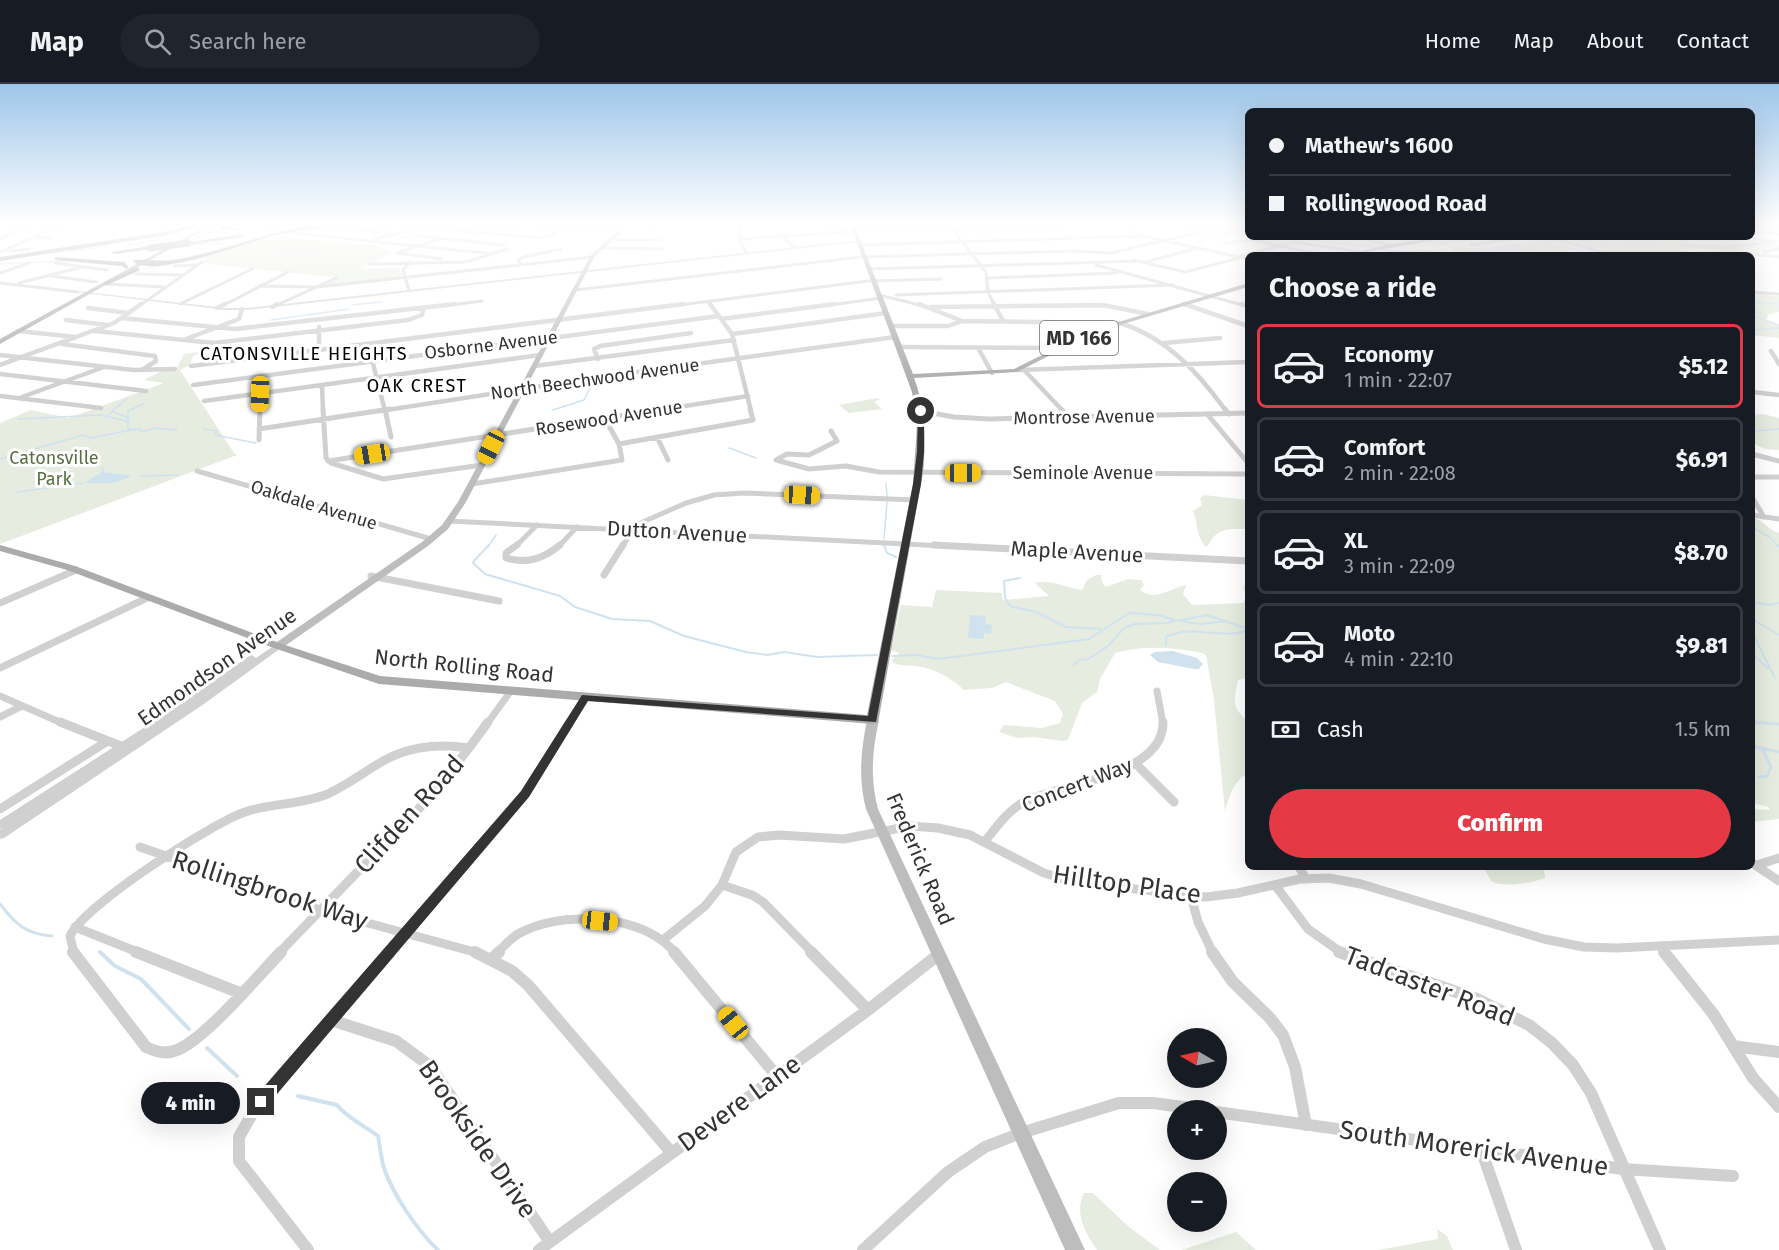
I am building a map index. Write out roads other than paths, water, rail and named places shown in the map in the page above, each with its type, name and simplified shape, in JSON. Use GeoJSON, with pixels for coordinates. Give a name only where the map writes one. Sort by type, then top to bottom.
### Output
{"type":"FeatureCollection","features":[{"type":"Feature","properties":{"kind":"highway"},"geometry":{"type":"LineString","coordinates":[[101,283],[106,278]]}},
{"type":"Feature","properties":{"kind":"highway"},"geometry":{"type":"LineString","coordinates":[[101,283],[114,278]]}},
{"type":"Feature","properties":{"kind":"main road"},"geometry":{"type":"LineString","coordinates":[[0,336],[87,294],[108,278]]}},
{"type":"Feature","properties":{"kind":"main road"},"geometry":{"type":"LineString","coordinates":[[0,342],[78,292],[109,278]]}},
{"type":"Feature","properties":{"kind":"main road","name":"Edmondson Avenue"},"geometry":{"type":"LineString","coordinates":[[275,645],[429,538],[449,521],[482,465],[581,278]]}},
{"type":"Feature","properties":{"kind":"main road","name":"Frederick Road"},"geometry":{"type":"LineString","coordinates":[[873,278],[921,411],[919,473],[866,750],[865,776],[872,809],[881,832],[1075,1250]]}},
{"type":"Feature","properties":{"kind":"main road","name":"MD 166"},"geometry":{"type":"LineString","coordinates":[[910,376],[1022,370],[1094,331],[1245,286]]}},
{"type":"Feature","properties":{"kind":"main road","name":"North Rolling Road"},"geometry":{"type":"LineString","coordinates":[[0,548],[76,570],[275,645],[379,681],[873,720]]}},
{"type":"Feature","properties":{"kind":"street"},"geometry":{"type":"LineString","coordinates":[[13,284],[35,278]]}},
{"type":"Feature","properties":{"kind":"street"},"geometry":{"type":"LineString","coordinates":[[71,278],[164,287]]}},
{"type":"Feature","properties":{"kind":"street"},"geometry":{"type":"LineString","coordinates":[[0,365],[109,325],[178,278]]}},
{"type":"Feature","properties":{"kind":"street"},"geometry":{"type":"LineString","coordinates":[[180,304],[233,278]]}},
{"type":"Feature","properties":{"kind":"street"},"geometry":{"type":"LineString","coordinates":[[217,308],[275,278]]}},
{"type":"Feature","properties":{"kind":"street"},"geometry":{"type":"LineString","coordinates":[[272,307],[335,278]]}},
{"type":"Feature","properties":{"kind":"street"},"geometry":{"type":"LineString","coordinates":[[259,286],[316,287],[392,278]]}},
{"type":"Feature","properties":{"kind":"street"},"geometry":{"type":"LineString","coordinates":[[405,278],[409,290]]}},
{"type":"Feature","properties":{"kind":"street"},"geometry":{"type":"LineString","coordinates":[[0,283],[144,301],[242,309],[516,278]]}},
{"type":"Feature","properties":{"kind":"street"},"geometry":{"type":"LineString","coordinates":[[575,290],[680,278]]}},
{"type":"Feature","properties":{"kind":"street"},"geometry":{"type":"LineString","coordinates":[[987,278],[988,292],[1002,321]]}},
{"type":"Feature","properties":{"kind":"street"},"geometry":{"type":"LineString","coordinates":[[1147,278],[1245,305]]}},
{"type":"Feature","properties":{"kind":"street"},"geometry":{"type":"LineString","coordinates":[[191,366],[708,301],[941,279]]}},
{"type":"Feature","properties":{"kind":"street"},"geometry":{"type":"LineString","coordinates":[[876,286],[988,292],[1173,285]]}},
{"type":"Feature","properties":{"kind":"street"},"geometry":{"type":"LineString","coordinates":[[876,286],[962,321]]}},
{"type":"Feature","properties":{"kind":"street","name":"Osborne Avenue"},"geometry":{"type":"LineString","coordinates":[[193,385],[373,360],[720,318],[876,286]]}},
{"type":"Feature","properties":{"kind":"street"},"geometry":{"type":"LineString","coordinates":[[1755,292],[1779,294]]}},
{"type":"Feature","properties":{"kind":"street"},"geometry":{"type":"LineString","coordinates":[[121,318],[240,329],[482,301]]}},
{"type":"Feature","properties":{"kind":"street"},"geometry":{"type":"LineString","coordinates":[[619,444],[753,421],[733,337],[708,301]]}},
{"type":"Feature","properties":{"kind":"street"},"geometry":{"type":"LineString","coordinates":[[1184,304],[1245,325]]}},
{"type":"Feature","properties":{"kind":"street"},"geometry":{"type":"LineString","coordinates":[[930,307],[1109,305],[1148,314]]}},
{"type":"Feature","properties":{"kind":"street"},"geometry":{"type":"LineString","coordinates":[[88,308],[129,313]]}},
{"type":"Feature","properties":{"kind":"street"},"geometry":{"type":"LineString","coordinates":[[95,331],[221,342],[412,319],[422,315],[424,308]]}},
{"type":"Feature","properties":{"kind":"street"},"geometry":{"type":"LineString","coordinates":[[182,340],[239,319],[242,309]]}},
{"type":"Feature","properties":{"kind":"street"},"geometry":{"type":"LineString","coordinates":[[534,366],[635,357],[733,337],[886,313]]}},
{"type":"Feature","properties":{"kind":"street"},"geometry":{"type":"LineString","coordinates":[[66,320],[109,325]]}},
{"type":"Feature","properties":{"kind":"street"},"geometry":{"type":"LineString","coordinates":[[319,320],[319,350]]}},
{"type":"Feature","properties":{"kind":"street"},"geometry":{"type":"LineString","coordinates":[[891,326],[948,326],[962,321],[1120,323],[1153,334],[1164,343],[1210,388],[1229,414]]}},
{"type":"Feature","properties":{"kind":"street"},"geometry":{"type":"LineString","coordinates":[[18,332],[78,337]]}},
{"type":"Feature","properties":{"kind":"street"},"geometry":{"type":"LineString","coordinates":[[598,359],[594,349],[600,346],[691,333]]}},
{"type":"Feature","properties":{"kind":"street","name":"North Beechwood Avenue"},"geometry":{"type":"LineString","coordinates":[[259,429],[522,389],[895,337]]}},
{"type":"Feature","properties":{"kind":"street"},"geometry":{"type":"LineString","coordinates":[[1164,343],[1220,338]]}},
{"type":"Feature","properties":{"kind":"street"},"geometry":{"type":"LineString","coordinates":[[60,344],[147,353],[156,357],[153,363],[140,370]]}},
{"type":"Feature","properties":{"kind":"street"},"geometry":{"type":"LineString","coordinates":[[368,344],[391,438]]}},
{"type":"Feature","properties":{"kind":"street"},"geometry":{"type":"LineString","coordinates":[[899,347],[1061,348]]}},
{"type":"Feature","properties":{"kind":"street"},"geometry":{"type":"LineString","coordinates":[[978,348],[992,373]]}},
{"type":"Feature","properties":{"kind":"street"},"geometry":{"type":"LineString","coordinates":[[265,357],[267,349]]}},
{"type":"Feature","properties":{"kind":"street"},"geometry":{"type":"LineString","coordinates":[[1771,351],[1779,364]]}},
{"type":"Feature","properties":{"kind":"street"},"geometry":{"type":"LineString","coordinates":[[0,355],[140,370],[175,369]]}},
{"type":"Feature","properties":{"kind":"street"},"geometry":{"type":"LineString","coordinates":[[204,401],[540,355]]}},
{"type":"Feature","properties":{"kind":"street"},"geometry":{"type":"LineString","coordinates":[[1022,370],[1245,362]]}},
{"type":"Feature","properties":{"kind":"street"},"geometry":{"type":"LineString","coordinates":[[20,398],[105,366]]}},
{"type":"Feature","properties":{"kind":"street"},"geometry":{"type":"LineString","coordinates":[[1022,370],[1069,417]]}},
{"type":"Feature","properties":{"kind":"street"},"geometry":{"type":"LineString","coordinates":[[0,374],[146,391]]}},
{"type":"Feature","properties":{"kind":"street"},"geometry":{"type":"LineString","coordinates":[[321,386],[328,461],[383,479],[482,465]]}},
{"type":"Feature","properties":{"kind":"street"},"geometry":{"type":"LineString","coordinates":[[1755,392],[1779,396]]}},
{"type":"Feature","properties":{"kind":"street"},"geometry":{"type":"LineString","coordinates":[[259,440],[260,394]]}},
{"type":"Feature","properties":{"kind":"street"},"geometry":{"type":"LineString","coordinates":[[0,396],[100,408]]}},
{"type":"Feature","properties":{"kind":"street","name":"Rosewood Avenue"},"geometry":{"type":"LineString","coordinates":[[328,461],[748,396]]}},
{"type":"Feature","properties":{"kind":"street","name":"Montrose Avenue"},"geometry":{"type":"LineString","coordinates":[[921,411],[977,418],[1245,413]]}},
{"type":"Feature","properties":{"kind":"street"},"geometry":{"type":"LineString","coordinates":[[1207,414],[1245,456]]}},
{"type":"Feature","properties":{"kind":"street"},"geometry":{"type":"LineString","coordinates":[[471,484],[622,460],[619,444],[605,419]]}},
{"type":"Feature","properties":{"kind":"street","name":"Seminole Avenue"},"geometry":{"type":"LineString","coordinates":[[831,431],[837,441],[809,455],[787,454],[776,460],[809,469],[846,466],[872,472],[1245,474]]}},
{"type":"Feature","properties":{"kind":"street"},"geometry":{"type":"LineString","coordinates":[[657,437],[668,460]]}},
{"type":"Feature","properties":{"kind":"street"},"geometry":{"type":"LineString","coordinates":[[1755,455],[1779,461]]}},
{"type":"Feature","properties":{"kind":"street","name":"Oakdale Avenue"},"geometry":{"type":"LineString","coordinates":[[197,471],[429,538]]}},
{"type":"Feature","properties":{"kind":"street"},"geometry":{"type":"LineString","coordinates":[[1755,477],[1779,477]]}},
{"type":"Feature","properties":{"kind":"street"},"geometry":{"type":"LineString","coordinates":[[603,575],[631,530],[643,520],[686,503],[732,493],[914,500]]}},
{"type":"Feature","properties":{"kind":"street"},"geometry":{"type":"LineString","coordinates":[[1755,502],[1764,517]]}},
{"type":"Feature","properties":{"kind":"street"},"geometry":{"type":"LineString","coordinates":[[1755,516],[1779,519]]}},
{"type":"Feature","properties":{"kind":"street","name":"Dutton Avenue"},"geometry":{"type":"LineString","coordinates":[[449,521],[906,543]]}},
{"type":"Feature","properties":{"kind":"street"},"geometry":{"type":"LineString","coordinates":[[537,525],[522,542],[506,553],[506,558],[522,562],[541,558],[563,544],[577,527]]}},
{"type":"Feature","properties":{"kind":"street","name":"Maple Avenue"},"geometry":{"type":"LineString","coordinates":[[906,543],[1245,561]]}},
{"type":"Feature","properties":{"kind":"street"},"geometry":{"type":"LineString","coordinates":[[0,603],[76,570]]}},
{"type":"Feature","properties":{"kind":"street"},"geometry":{"type":"LineString","coordinates":[[374,577],[499,601]]}},
{"type":"Feature","properties":{"kind":"street"},"geometry":{"type":"LineString","coordinates":[[0,668],[147,598]]}},
{"type":"Feature","properties":{"kind":"street","name":"Edmondson Avenue"},"geometry":{"type":"LineString","coordinates":[[0,825],[221,688],[275,645]]}},
{"type":"Feature","properties":{"kind":"street","name":"Concert Way"},"geometry":{"type":"LineString","coordinates":[[985,841],[1010,812],[1025,801],[1135,763],[1151,752],[1162,736],[1163,727],[1157,691]]}},
{"type":"Feature","properties":{"kind":"street","name":"Clifden Road"},"geometry":{"type":"LineString","coordinates":[[75,927],[69,939],[74,954],[146,1047],[153,1052],[171,1053],[192,1042],[430,797],[470,748],[510,692]]}},
{"type":"Feature","properties":{"kind":"street"},"geometry":{"type":"LineString","coordinates":[[0,696],[106,742],[126,748]]}},
{"type":"Feature","properties":{"kind":"street"},"geometry":{"type":"LineString","coordinates":[[308,1250],[239,1161],[236,1150],[241,1131],[248,1118],[525,794],[585,698]]}},
{"type":"Feature","properties":{"kind":"street"},"geometry":{"type":"LineString","coordinates":[[0,717],[22,706]]}},
{"type":"Feature","properties":{"kind":"street"},"geometry":{"type":"LineString","coordinates":[[0,809],[106,742]]}},
{"type":"Feature","properties":{"kind":"street"},"geometry":{"type":"LineString","coordinates":[[240,993],[75,927],[96,908],[169,857],[241,813],[326,795],[383,760],[406,750],[433,745],[470,748]]}},
{"type":"Feature","properties":{"kind":"street","name":"Edmondson Avenue"},"geometry":{"type":"LineString","coordinates":[[0,835],[126,748]]}},
{"type":"Feature","properties":{"kind":"street"},"geometry":{"type":"LineString","coordinates":[[1135,763],[1174,802]]}},
{"type":"Feature","properties":{"kind":"street","name":"Hilltop Place"},"geometry":{"type":"LineString","coordinates":[[663,940],[705,906],[722,885],[736,852],[758,837],[778,835],[844,838],[910,826],[961,832],[985,841],[1057,878],[1191,896],[1224,896],[1306,879],[1329,878],[1362,884],[1573,945],[1617,948],[1779,940]]}},
{"type":"Feature","properties":{"kind":"street","name":"Rollingbrook Way"},"geometry":{"type":"LineString","coordinates":[[140,847],[320,910],[449,944],[492,959],[512,971],[528,985],[671,1152]]}},
{"type":"Feature","properties":{"kind":"street"},"geometry":{"type":"LineString","coordinates":[[1755,864],[1779,858]]}},
{"type":"Feature","properties":{"kind":"street"},"geometry":{"type":"LineString","coordinates":[[1755,865],[1779,881]]}},
{"type":"Feature","properties":{"kind":"street"},"geometry":{"type":"LineString","coordinates":[[1301,870],[1306,879]]}},
{"type":"Feature","properties":{"kind":"street"},"geometry":{"type":"LineString","coordinates":[[722,885],[753,895],[763,902],[868,1010]]}},
{"type":"Feature","properties":{"kind":"street","name":"Tadcaster Road"},"geometry":{"type":"LineString","coordinates":[[1275,885],[1310,931],[1332,948],[1357,959],[1495,1005],[1545,1035],[1583,1078],[1660,1250]]}},
{"type":"Feature","properties":{"kind":"street"},"geometry":{"type":"LineString","coordinates":[[1191,896],[1199,925],[1230,980],[1268,1016],[1283,1034],[1292,1059],[1306,1125]]}},
{"type":"Feature","properties":{"kind":"street"},"geometry":{"type":"LineString","coordinates":[[492,959],[523,931],[550,923],[600,921],[636,926],[663,940],[776,1075]]}},
{"type":"Feature","properties":{"kind":"street"},"geometry":{"type":"LineString","coordinates":[[1660,946],[1708,1006],[1754,1078],[1779,1107]]}},
{"type":"Feature","properties":{"kind":"street","name":"Devere Lane"},"geometry":{"type":"LineString","coordinates":[[539,1250],[868,1010],[938,955]]}},
{"type":"Feature","properties":{"kind":"street","name":"Brookside Drive"},"geometry":{"type":"LineString","coordinates":[[331,1020],[407,1045],[430,1066],[550,1242]]}},
{"type":"Feature","properties":{"kind":"street"},"geometry":{"type":"LineString","coordinates":[[1733,1046],[1779,1052]]}},
{"type":"Feature","properties":{"kind":"street"},"geometry":{"type":"LineString","coordinates":[[862,1250],[965,1159],[985,1147],[1021,1133],[1119,1104],[1167,1105]]}},
{"type":"Feature","properties":{"kind":"street","name":"South Morerick Avenue"},"geometry":{"type":"LineString","coordinates":[[1227,1114],[1623,1169],[1733,1176]]}},
{"type":"Feature","properties":{"kind":"street"},"geometry":{"type":"LineString","coordinates":[[1481,1149],[1516,1250]]}},
{"type":"Feature","properties":{"kind":"water"},"geometry":{"type":"Polygon","coordinates":[[[102,472],[131,477],[112,483],[84,483],[102,472]]]}},
{"type":"Feature","properties":{"kind":"water"},"geometry":{"type":"Polygon","coordinates":[[[970,615],[986,616],[985,624],[992,625],[991,634],[984,633],[984,639],[968,638],[970,615]]]}},
{"type":"Feature","properties":{"kind":"water"},"geometry":{"type":"Polygon","coordinates":[[[1173,651],[1197,658],[1203,664],[1199,669],[1194,669],[1158,662],[1150,655],[1155,652],[1173,651]]]}},
{"type":"Feature","properties":{"kind":"waterway"},"geometry":{"type":"LineString","coordinates":[[352,305],[381,302]]}},
{"type":"Feature","properties":{"kind":"waterway"},"geometry":{"type":"LineString","coordinates":[[1755,302],[1779,304]]}},
{"type":"Feature","properties":{"kind":"waterway"},"geometry":{"type":"LineString","coordinates":[[271,320],[349,309]]}},
{"type":"Feature","properties":{"kind":"waterway"},"geometry":{"type":"LineString","coordinates":[[1755,311],[1758,312],[1755,315]]}},
{"type":"Feature","properties":{"kind":"waterway"},"geometry":{"type":"LineString","coordinates":[[1755,316],[1779,325]]}},
{"type":"Feature","properties":{"kind":"waterway"},"geometry":{"type":"LineString","coordinates":[[1755,330],[1779,328]]}},
{"type":"Feature","properties":{"kind":"waterway"},"geometry":{"type":"LineString","coordinates":[[1082,334],[1088,332]]}},
{"type":"Feature","properties":{"kind":"waterway"},"geometry":{"type":"LineString","coordinates":[[1074,339],[1079,336]]}},
{"type":"Feature","properties":{"kind":"waterway"},"geometry":{"type":"LineString","coordinates":[[1066,343],[1072,340]]}},
{"type":"Feature","properties":{"kind":"waterway"},"geometry":{"type":"LineString","coordinates":[[553,410],[584,400],[594,380]]}},
{"type":"Feature","properties":{"kind":"waterway"},"geometry":{"type":"LineString","coordinates":[[108,415],[127,398]]}},
{"type":"Feature","properties":{"kind":"waterway"},"geometry":{"type":"LineString","coordinates":[[128,418],[128,411],[143,404]]}},
{"type":"Feature","properties":{"kind":"waterway"},"geometry":{"type":"LineString","coordinates":[[113,412],[128,418]]}},
{"type":"Feature","properties":{"kind":"waterway"},"geometry":{"type":"LineString","coordinates":[[18,419],[101,415],[128,422]]}},
{"type":"Feature","properties":{"kind":"waterway"},"geometry":{"type":"LineString","coordinates":[[128,422],[128,429],[136,429]]}},
{"type":"Feature","properties":{"kind":"waterway"},"geometry":{"type":"LineString","coordinates":[[136,429],[142,432],[154,428],[177,430]]}},
{"type":"Feature","properties":{"kind":"waterway"},"geometry":{"type":"LineString","coordinates":[[0,459],[83,435],[91,438],[136,429]]}},
{"type":"Feature","properties":{"kind":"waterway"},"geometry":{"type":"LineString","coordinates":[[203,429],[217,431],[215,434],[220,436],[256,443]]}},
{"type":"Feature","properties":{"kind":"waterway"},"geometry":{"type":"LineString","coordinates":[[1755,431],[1779,429]]}},
{"type":"Feature","properties":{"kind":"waterway"},"geometry":{"type":"LineString","coordinates":[[729,448],[756,458]]}},
{"type":"Feature","properties":{"kind":"waterway"},"geometry":{"type":"LineString","coordinates":[[102,468],[104,469],[102,472]]}},
{"type":"Feature","properties":{"kind":"waterway"},"geometry":{"type":"LineString","coordinates":[[141,476],[178,475]]}},
{"type":"Feature","properties":{"kind":"waterway"},"geometry":{"type":"LineString","coordinates":[[17,492],[83,483]]}},
{"type":"Feature","properties":{"kind":"waterway"},"geometry":{"type":"LineString","coordinates":[[886,483],[887,497]]}},
{"type":"Feature","properties":{"kind":"waterway"},"geometry":{"type":"LineString","coordinates":[[884,539],[887,501]]}},
{"type":"Feature","properties":{"kind":"waterway"},"geometry":{"type":"LineString","coordinates":[[1755,529],[1772,539],[1779,547],[1777,545]]}},
{"type":"Feature","properties":{"kind":"waterway"},"geometry":{"type":"LineString","coordinates":[[488,547],[496,535]]}},
{"type":"Feature","properties":{"kind":"waterway"},"geometry":{"type":"LineString","coordinates":[[473,562],[489,545]]}},
{"type":"Feature","properties":{"kind":"waterway"},"geometry":{"type":"LineString","coordinates":[[884,545],[887,553],[896,557]]}},
{"type":"Feature","properties":{"kind":"waterway"},"geometry":{"type":"LineString","coordinates":[[473,563],[485,574],[560,596],[575,607],[612,619],[650,621],[684,636],[746,652],[767,655],[784,652],[817,657],[877,655]]}},
{"type":"Feature","properties":{"kind":"waterway"},"geometry":{"type":"LineString","coordinates":[[1020,578],[1004,581],[1005,598],[1010,606],[1036,612],[1066,627],[1100,629]]}},
{"type":"Feature","properties":{"kind":"waterway"},"geometry":{"type":"LineString","coordinates":[[1755,602],[1771,605],[1779,603]]}},
{"type":"Feature","properties":{"kind":"waterway"},"geometry":{"type":"LineString","coordinates":[[892,656],[917,655],[938,659],[1089,639],[1129,613],[1158,615],[1175,620]]}},
{"type":"Feature","properties":{"kind":"waterway"},"geometry":{"type":"LineString","coordinates":[[1182,620],[1207,615],[1225,621]]}},
{"type":"Feature","properties":{"kind":"waterway"},"geometry":{"type":"LineString","coordinates":[[1074,665],[1079,660],[1088,659],[1108,646],[1124,628],[1135,624],[1168,623],[1175,620]]}},
{"type":"Feature","properties":{"kind":"waterway"},"geometry":{"type":"LineString","coordinates":[[1175,620],[1200,624],[1225,621]]}},
{"type":"Feature","properties":{"kind":"waterway"},"geometry":{"type":"LineString","coordinates":[[1225,621],[1245,628]]}},
{"type":"Feature","properties":{"kind":"waterway"},"geometry":{"type":"LineString","coordinates":[[1755,621],[1779,635]]}},
{"type":"Feature","properties":{"kind":"waterway"},"geometry":{"type":"LineString","coordinates":[[1166,645],[1166,637],[1177,633],[1229,634],[1245,631]]}},
{"type":"Feature","properties":{"kind":"waterway"},"geometry":{"type":"LineString","coordinates":[[1755,638],[1775,678]]}},
{"type":"Feature","properties":{"kind":"waterway"},"geometry":{"type":"LineString","coordinates":[[1755,657],[1768,668]]}},
{"type":"Feature","properties":{"kind":"waterway"},"geometry":{"type":"LineString","coordinates":[[1755,722],[1773,724]]}},
{"type":"Feature","properties":{"kind":"waterway"},"geometry":{"type":"LineString","coordinates":[[1755,722],[1779,724]]}},
{"type":"Feature","properties":{"kind":"waterway"},"geometry":{"type":"LineString","coordinates":[[1755,747],[1762,748]]}},
{"type":"Feature","properties":{"kind":"waterway"},"geometry":{"type":"LineString","coordinates":[[1759,777],[1767,776],[1771,767],[1762,748]]}},
{"type":"Feature","properties":{"kind":"waterway"},"geometry":{"type":"LineString","coordinates":[[1762,748],[1779,752]]}},
{"type":"Feature","properties":{"kind":"waterway"},"geometry":{"type":"LineString","coordinates":[[0,904],[22,927],[35,933],[52,936]]}},
{"type":"Feature","properties":{"kind":"waterway"},"geometry":{"type":"LineString","coordinates":[[100,952],[115,966],[141,979],[189,1029]]}},
{"type":"Feature","properties":{"kind":"waterway"},"geometry":{"type":"LineString","coordinates":[[207,1048],[237,1076]]}},
{"type":"Feature","properties":{"kind":"waterway"},"geometry":{"type":"LineString","coordinates":[[298,1096],[337,1105],[351,1118],[378,1136],[384,1168],[393,1190],[414,1223],[438,1250]]}},
{"type":"Feature","properties":{"kind":"district","name":"CATONSVILLE HEIGHTS"},"geometry":{"type":"Point","coordinates":[304,354]}},
{"type":"Feature","properties":{"kind":"district","name":"OAK CREST"},"geometry":{"type":"Point","coordinates":[417,386]}},
{"type":"Feature","properties":{"kind":"park label","name":"Catonsville Park"},"geometry":{"type":"Point","coordinates":[54,468]}}]}
